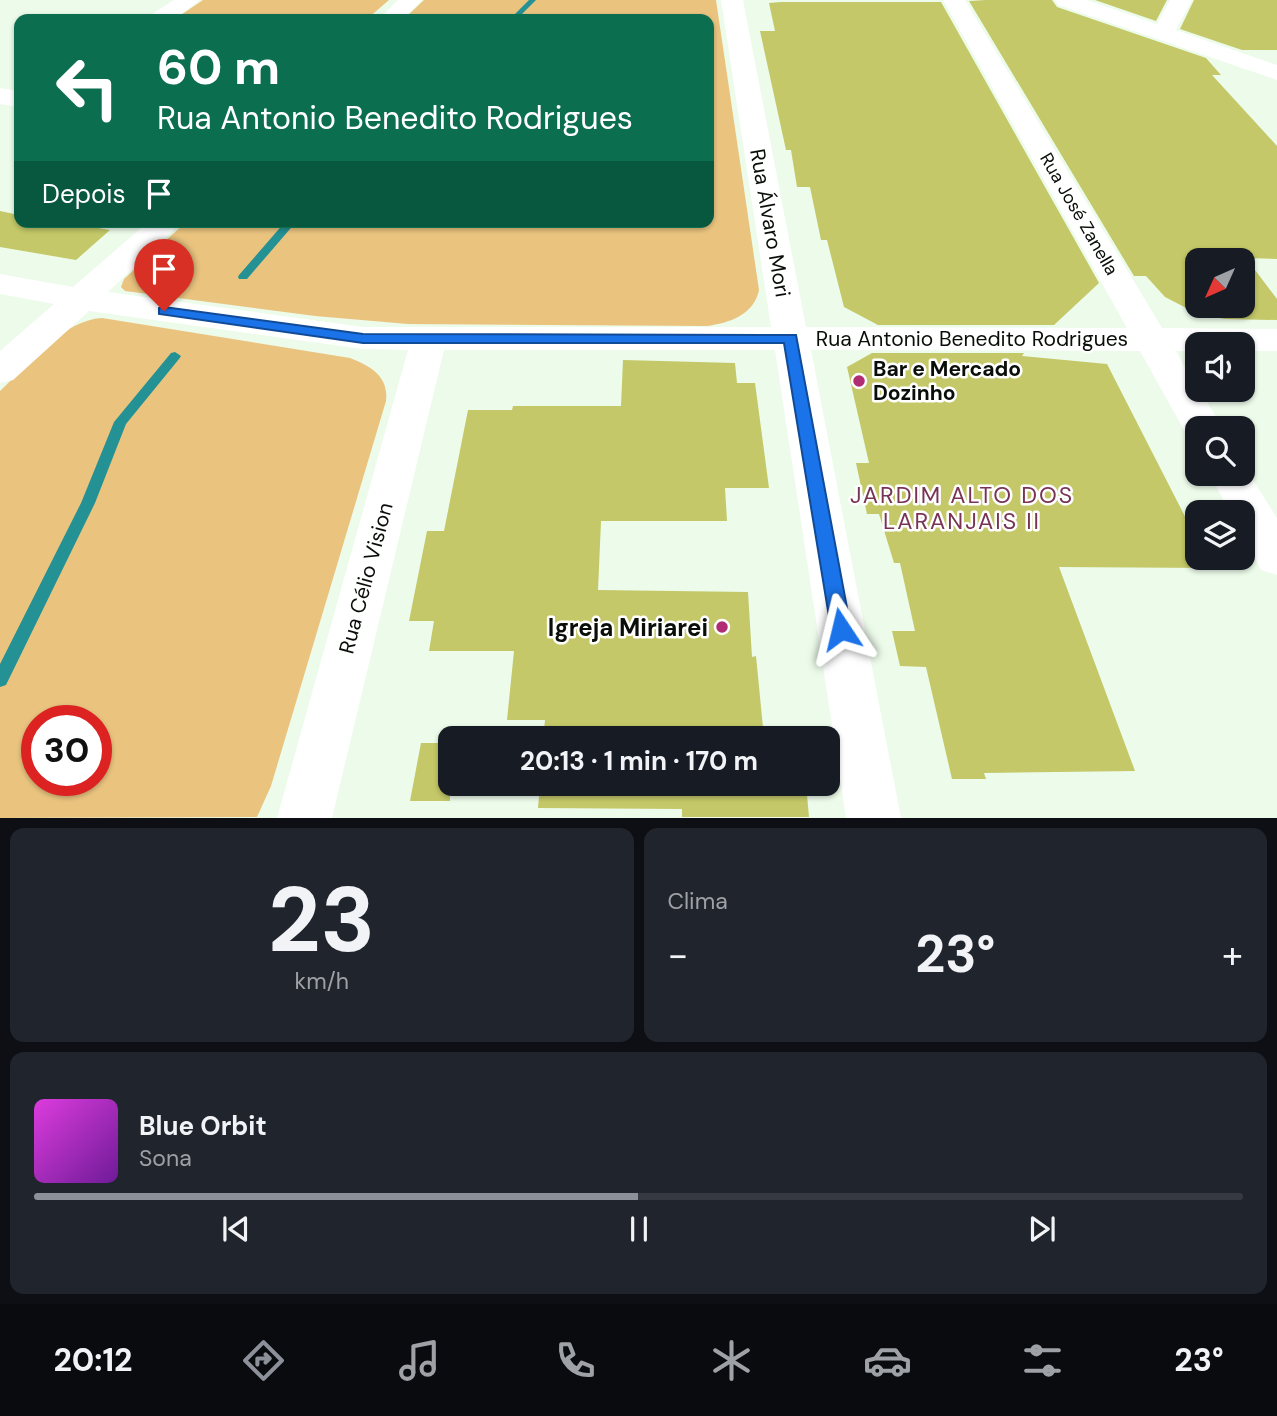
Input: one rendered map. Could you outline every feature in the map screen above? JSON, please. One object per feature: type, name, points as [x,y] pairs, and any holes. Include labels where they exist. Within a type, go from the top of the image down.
[{"type":"street","points":[[168,14],[189,0]]},
{"type":"street","points":[[396,14],[411,0]]},
{"type":"street","name":"Rua Álvaro Mori","points":[[732,0],[874,817]]},
{"type":"street","name":"Rua José Zanella","points":[[954,0],[1196,416]]},
{"type":"street","points":[[1066,0],[1232,58],[1273,84]]},
{"type":"street","points":[[1163,33],[1181,0]]},
{"type":"street","points":[[0,372],[160,228]]},
{"type":"street","name":"Rua Antonio Benedito Rodrigues","points":[[0,284],[81,299],[347,338],[1277,340]]},
{"type":"street","name":"Rua Célio Vision","points":[[303,814],[429,339]]},
{"type":"street","points":[[1237,486],[1277,557]]},
{"type":"shaded area","points":[[203,0],[389,0],[373,14],[182,14]]},
{"type":"shaded area","points":[[424,0],[716,0],[759,290],[752,306],[732,320],[707,326],[408,324],[315,316],[125,291],[121,287],[124,279],[179,228],[714,228],[714,14],[409,14]]},
{"type":"shaded area","points":[[102,318],[350,358],[371,369],[385,385],[386,401],[271,786],[257,817],[0,818],[0,391],[47,346],[74,327]]},
{"type":"building","points":[[1052,0],[1057,7],[1206,58],[1221,75],[1212,75],[1277,146],[1277,259],[1255,258],[1255,248],[1185,248],[1185,307],[1165,297],[1146,276],[1134,276],[969,1]]},
{"type":"building","points":[[1095,0],[1167,0],[1156,21]]},
{"type":"building","points":[[1194,0],[1277,0],[1277,50],[1242,50],[1180,29]]},
{"type":"building","points":[[941,2],[1099,283],[1054,325],[878,325],[844,307],[827,240],[821,240],[810,187],[797,187],[791,150],[786,150],[760,31],[775,31],[769,3]]},
{"type":"building","points":[[0,211],[14,214],[14,228],[110,230],[76,260],[0,247]]},
{"type":"building","points":[[1255,270],[1277,299],[1277,320],[1220,318],[1255,318]]},
{"type":"building","points":[[872,353],[1024,353],[1022,356],[1107,364],[1185,517],[1185,568],[1059,567],[1135,771],[984,773],[986,779],[952,779],[926,667],[900,666],[892,631],[915,631],[900,563],[894,563],[879,514],[867,514],[856,463],[869,463],[847,367]]},
{"type":"building","points":[[623,360],[735,363],[737,383],[755,383],[769,488],[725,488],[727,521],[601,521],[598,590],[748,592],[752,657],[756,656],[763,726],[544,726],[545,720],[507,720],[514,651],[429,651],[434,621],[409,621],[427,531],[444,531],[468,410],[512,410],[513,406],[621,406]]},
{"type":"building","points":[[421,743],[438,743],[438,796],[450,796],[450,801],[410,801]]},
{"type":"building","points":[[539,796],[807,796],[809,817],[682,817],[682,809],[538,808]]},
{"type":"waterway","points":[[518,14],[533,0]]},
{"type":"waterway","points":[[243,277],[286,228]]},
{"type":"waterway","points":[[0,680],[88,503],[120,422],[175,356]]},
{"type":"place","name":"Bar e Mercado Dozinho","points":[[859,381]]},
{"type":"place","name":"Igreja Miriarei","points":[[722,627]]},
{"type":"district","name":"JARDIM ALTO DOS LARANJAIS II","points":[[962,508]]},
{"type":"route","points":[[164,311],[347,338],[790,338],[841,629]]}]
